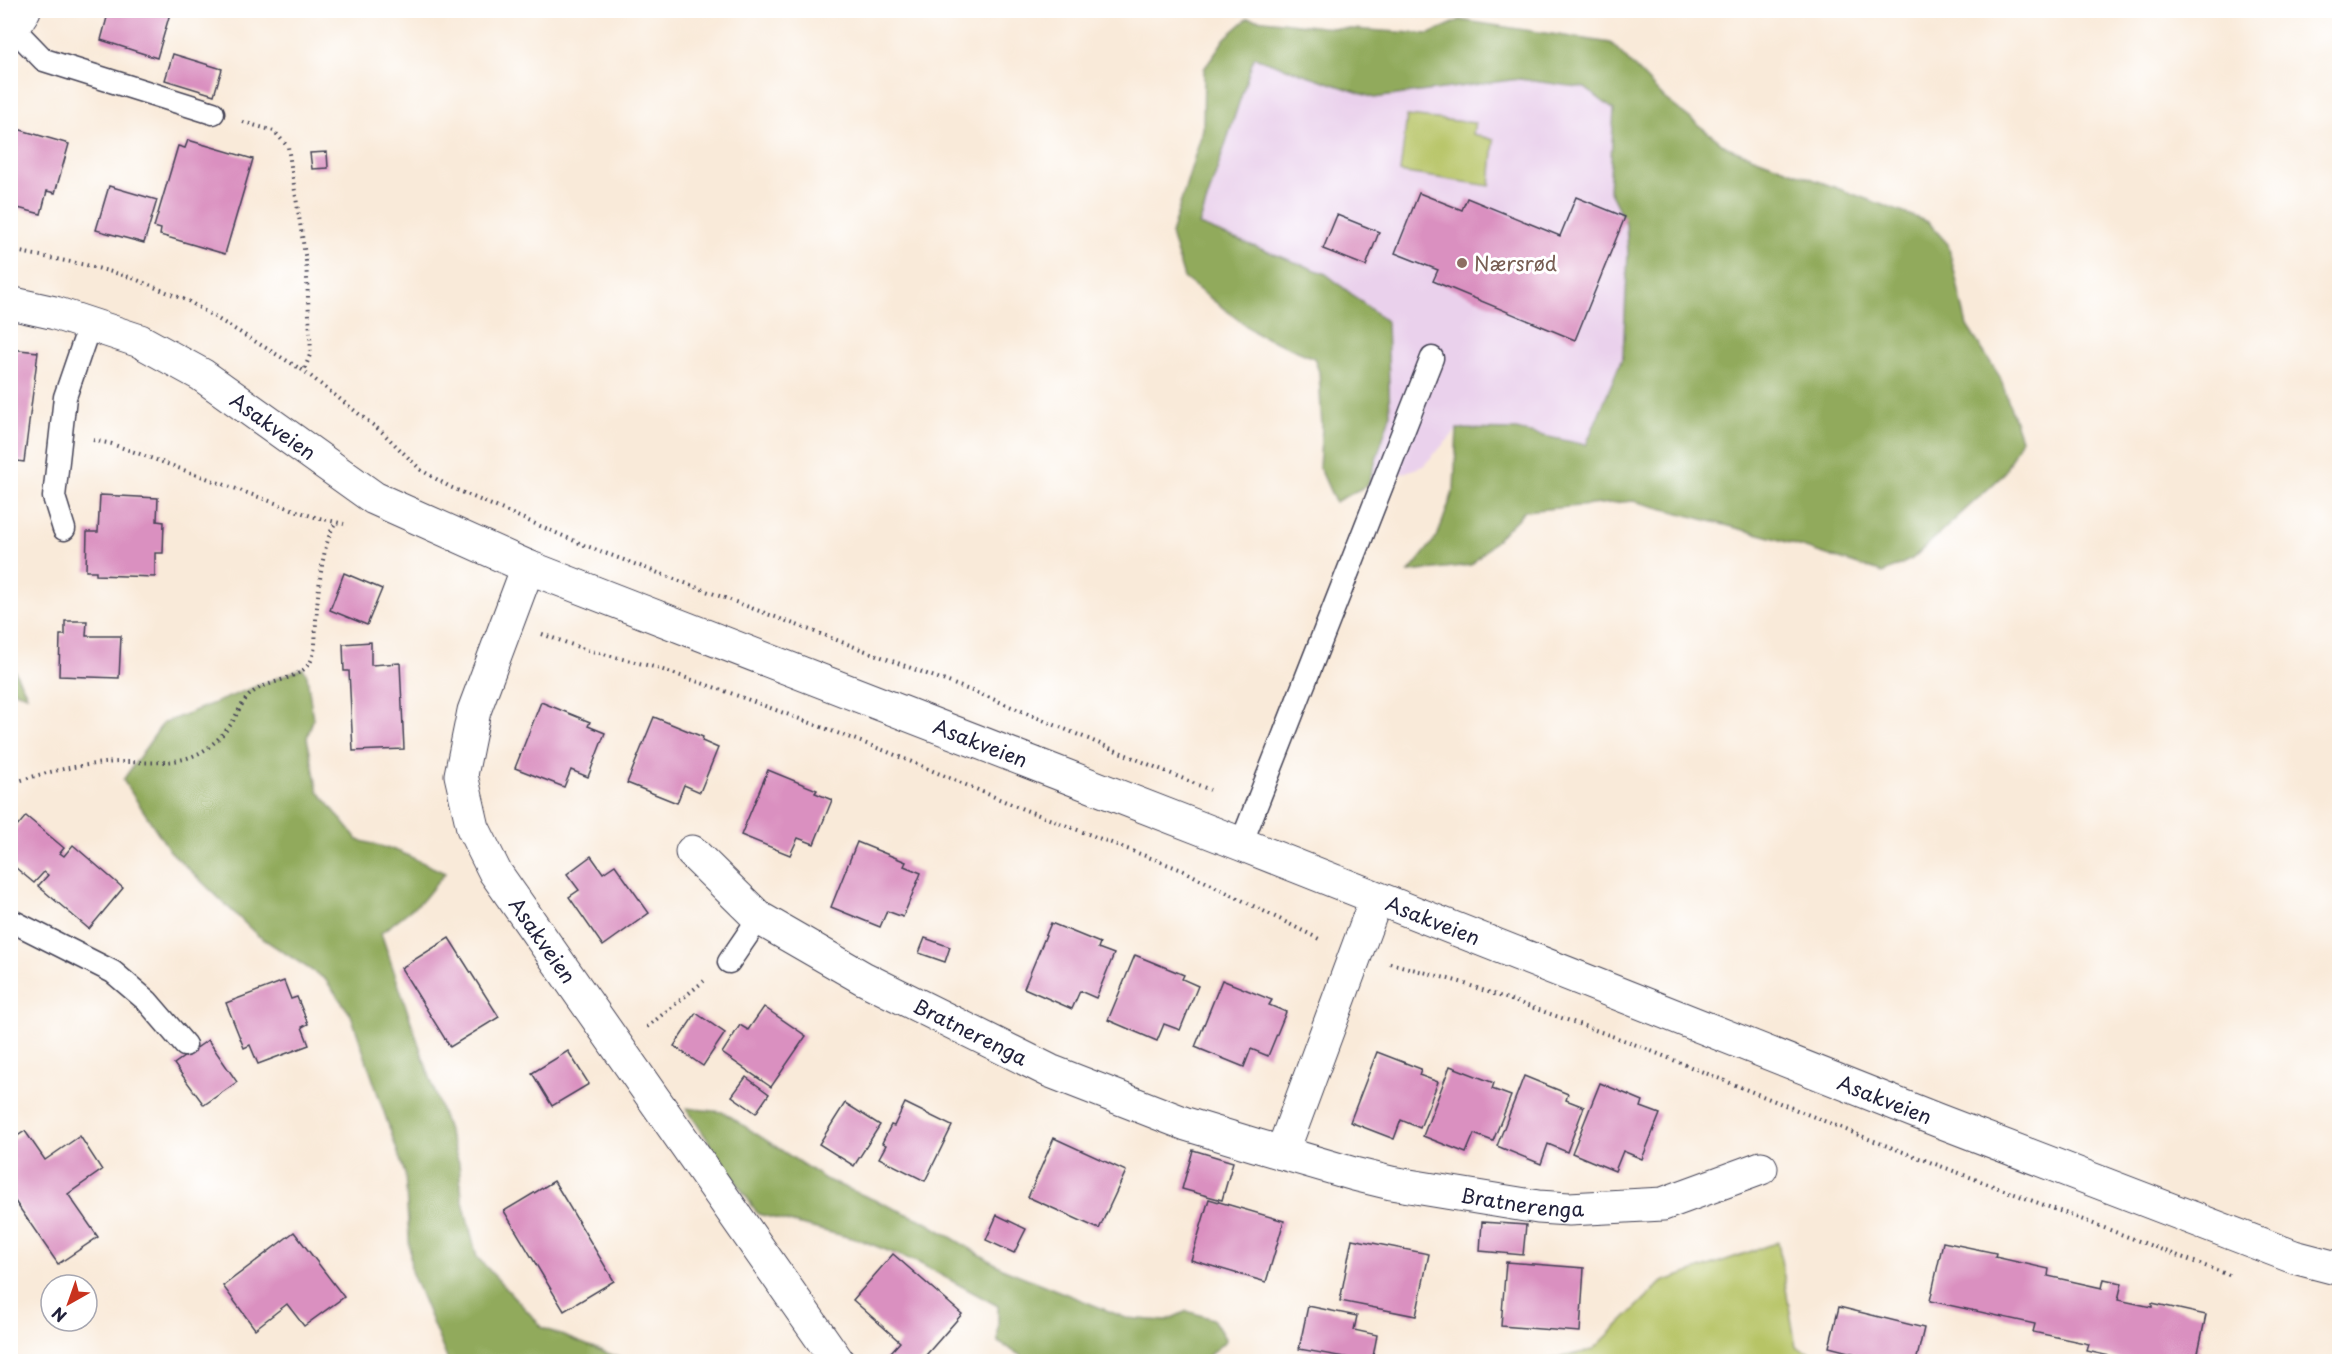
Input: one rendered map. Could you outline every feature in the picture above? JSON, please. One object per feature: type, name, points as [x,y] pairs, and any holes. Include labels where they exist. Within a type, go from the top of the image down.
[{"type":"main road","name":"Asakveien","points":[[10,303],[55,313],[140,340],[202,375],[374,498],[528,567],[1241,844],[2192,1219],[2294,1257],[2340,1269]]},
{"type":"main road","name":"Asakveien","points":[[528,567],[474,711],[461,775],[473,828],[495,872],[834,1360]]},
{"type":"main road","name":"Bratnerenga","points":[[692,852],[759,918],[863,978],[1025,1060],[1186,1124],[1282,1153],[1391,1183],[1538,1207],[1569,1209],[1663,1204],[1761,1168]]},
{"type":"main road","points":[[1282,1153],[1377,899]]},
{"type":"lane","points":[[16,23],[44,60],[213,113]]},
{"type":"lane","points":[[64,530],[54,497],[65,397],[90,324]]},
{"type":"lane","points":[[1241,844],[1432,358]]},
{"type":"lane","points":[[729,962],[759,918]]},
{"type":"lane","points":[[10,920],[113,972],[147,1000],[185,1045]]},
{"type":"path","points":[[213,113],[274,130],[288,147],[306,261],[311,352],[304,371]]},
{"type":"path","points":[[10,249],[130,277],[178,297],[304,371],[382,432],[421,470],[450,487],[584,545],[988,697],[1255,809]]},
{"type":"path","points":[[61,432],[112,444],[311,516],[345,525]]},
{"type":"path","points":[[10,784],[40,773],[105,762],[154,763],[183,760],[207,748],[231,724],[243,702],[253,691],[292,676],[309,665],[315,646],[318,600],[329,532],[336,522]]},
{"type":"path","points":[[532,630],[584,649],[654,667],[725,691],[888,752],[1023,809],[1182,870],[1323,941]]},
{"type":"path","points":[[619,1049],[729,962]]},
{"type":"path","points":[[1385,962],[1460,982],[1629,1042],[1861,1136],[2236,1277]]},
{"type":"shaded area","name":"Nærsrød","points":[[1254,56],[1374,98],[1519,79],[1585,88],[1614,110],[1609,190],[1626,224],[1628,252],[1623,356],[1586,445],[1516,430],[1458,429],[1423,466],[1368,485],[1390,416],[1199,225]]},
{"type":"green space","points":[[1248,18],[1322,27],[1429,34],[1460,20],[1611,43],[1664,98],[1727,147],[1928,222],[1948,244],[1967,326],[2000,377],[2021,439],[2003,475],[1912,559],[1883,573],[1774,538],[1634,501],[1525,511],[1471,565],[1409,572],[1437,537],[1454,489],[1457,429],[1516,430],[1586,445],[1623,356],[1628,252],[1626,224],[1609,190],[1614,110],[1585,88],[1519,79],[1374,98],[1254,57],[1199,225],[1326,274],[1387,322],[1390,416],[1368,485],[1335,502],[1319,466],[1322,428],[1319,372],[1314,358],[1257,334],[1184,278],[1171,234],[1203,129],[1204,69],[1225,38]]},
{"type":"green space","points":[[1407,116],[1475,123],[1473,134],[1494,140],[1490,186],[1400,172]]},
{"type":"green space","points":[[11,664],[27,695],[11,690]]},
{"type":"green space","points":[[303,668],[307,675],[313,719],[307,738],[318,791],[358,840],[398,851],[445,873],[423,900],[381,933],[459,1163],[462,1198],[477,1257],[543,1328],[628,1361],[448,1361],[411,1271],[405,1174],[351,1015],[325,979],[257,935],[170,851],[123,780],[163,723]]},
{"type":"green space","points":[[686,1108],[723,1112],[825,1179],[924,1221],[1004,1269],[1126,1318],[1165,1321],[1187,1311],[1213,1319],[1226,1340],[1203,1361],[1030,1361],[998,1342],[998,1306],[919,1263],[863,1241],[758,1214]]},
{"type":"green space","points":[[1778,1242],[1796,1347],[1829,1361],[1544,1361],[1593,1350],[1662,1282]]},
{"type":"building","points":[[109,10],[171,10],[157,58],[101,40]]},
{"type":"building","points":[[173,54],[222,69],[214,95],[165,80]]},
{"type":"building","points":[[14,128],[69,144],[55,193],[47,191],[41,214],[10,206],[10,136]]},
{"type":"building","points":[[188,140],[253,159],[225,254],[160,235],[161,229],[154,227],[178,146],[185,148]]},
{"type":"building","points":[[327,152],[328,168],[312,169],[310,153]]},
{"type":"building","points":[[109,186],[157,200],[144,243],[96,230]]},
{"type":"building","points":[[1419,193],[1462,210],[1467,198],[1560,236],[1576,197],[1625,217],[1575,340],[1433,281],[1438,270],[1395,253]]},
{"type":"building","points":[[1337,215],[1379,232],[1366,266],[1323,249]]},
{"type":"building","points":[[10,349],[38,352],[24,462],[10,460]]},
{"type":"building","points":[[100,495],[158,498],[157,521],[164,522],[163,553],[155,553],[155,577],[96,575],[96,571],[86,571],[87,532],[98,532]]},
{"type":"building","points":[[344,573],[382,589],[367,625],[330,610]]},
{"type":"building","points":[[65,621],[87,621],[86,636],[121,636],[119,678],[59,676],[60,635],[65,635]]},
{"type":"building","points":[[371,642],[371,665],[400,663],[404,749],[353,751],[349,671],[344,671],[343,644]]},
{"type":"building","points":[[541,702],[590,722],[588,726],[605,733],[588,777],[571,770],[564,787],[515,768]]},
{"type":"building","points":[[654,717],[703,737],[702,741],[718,748],[700,792],[684,785],[677,803],[627,783]]},
{"type":"building","points":[[768,770],[817,790],[815,793],[832,800],[814,844],[798,838],[790,855],[741,835]]},
{"type":"building","points":[[26,816],[64,848],[60,853],[64,856],[73,845],[123,888],[89,929],[38,886],[48,875],[44,872],[34,883],[10,863],[10,835]]},
{"type":"building","points":[[857,842],[906,862],[904,866],[921,873],[903,917],[887,911],[880,927],[831,907]]},
{"type":"building","points":[[591,856],[603,873],[615,865],[649,913],[603,946],[569,897],[579,890],[567,874]]},
{"type":"building","points":[[1051,923],[1100,943],[1098,948],[1114,954],[1096,998],[1080,991],[1072,1009],[1024,988]]},
{"type":"building","points":[[449,938],[499,1017],[450,1047],[401,968]]},
{"type":"building","points":[[925,938],[950,947],[945,962],[919,953]]},
{"type":"building","points":[[1135,955],[1184,975],[1182,979],[1198,986],[1180,1030],[1164,1024],[1157,1041],[1108,1020]]},
{"type":"building","points":[[1222,980],[1272,1000],[1269,1005],[1286,1012],[1268,1056],[1251,1049],[1244,1067],[1195,1047]]},
{"type":"building","points":[[284,981],[291,999],[297,997],[308,1024],[302,1027],[309,1045],[258,1064],[250,1045],[244,1048],[226,1003]]},
{"type":"building","points":[[764,1007],[806,1036],[771,1087],[722,1053],[740,1025],[748,1030]]},
{"type":"building","points":[[696,1013],[725,1033],[703,1066],[674,1046]]},
{"type":"building","points":[[208,1040],[237,1082],[204,1105],[174,1064]]},
{"type":"building","points":[[568,1051],[589,1084],[552,1106],[532,1073]]},
{"type":"building","points":[[1377,1052],[1421,1069],[1419,1075],[1438,1082],[1420,1128],[1401,1120],[1394,1139],[1350,1122]]},
{"type":"building","points":[[1450,1066],[1494,1083],[1492,1089],[1511,1096],[1493,1141],[1474,1134],[1466,1153],[1423,1136]]},
{"type":"building","points":[[1524,1076],[1568,1094],[1566,1100],[1584,1107],[1567,1152],[1548,1144],[1541,1164],[1497,1146]]},
{"type":"building","points":[[746,1077],[769,1094],[756,1113],[732,1096]]},
{"type":"building","points":[[1600,1083],[1643,1101],[1641,1107],[1660,1114],[1642,1159],[1623,1151],[1615,1171],[1572,1153]]},
{"type":"building","points":[[845,1103],[880,1125],[854,1166],[819,1144]]},
{"type":"building","points":[[905,1103],[952,1126],[925,1181],[879,1158],[886,1145],[882,1143],[891,1125],[894,1126]]},
{"type":"building","points":[[25,1131],[45,1160],[80,1136],[102,1170],[68,1194],[98,1237],[58,1264],[10,1194],[10,1141]]},
{"type":"building","points":[[1054,1138],[1126,1171],[1099,1229],[1028,1197]]},
{"type":"building","points":[[1193,1150],[1233,1162],[1222,1200],[1182,1189]]},
{"type":"building","points":[[554,1181],[614,1281],[564,1311],[504,1211]]},
{"type":"building","points":[[1209,1199],[1284,1221],[1266,1282],[1191,1260]]},
{"type":"building","points":[[997,1215],[1026,1229],[1014,1253],[986,1240]]},
{"type":"building","points":[[1482,1222],[1526,1225],[1523,1255],[1480,1251]]},
{"type":"building","points":[[294,1232],[344,1297],[304,1326],[287,1304],[255,1329],[223,1286]]},
{"type":"building","points":[[1352,1239],[1429,1254],[1416,1316],[1340,1301]]},
{"type":"building","points":[[1943,1242],[1996,1253],[1995,1257],[2049,1269],[2048,1276],[2102,1288],[2104,1279],[2122,1283],[2118,1300],[2152,1307],[2152,1303],[2206,1315],[2196,1362],[2136,1362],[2087,1351],[2089,1344],[2033,1332],[2035,1324],[1930,1301]]},
{"type":"building","points":[[893,1254],[962,1314],[920,1362],[882,1362],[900,1342],[853,1300]]},
{"type":"building","points":[[1506,1262],[1584,1268],[1580,1332],[1501,1326]]},
{"type":"building","points":[[1308,1306],[1357,1316],[1354,1330],[1377,1335],[1372,1362],[1299,1349]]},
{"type":"building","points":[[1839,1307],[1924,1328],[1916,1362],[1887,1362],[1829,1347]]},
{"type":"place","name":"Nærsrød","points":[[1462,263]]}]
